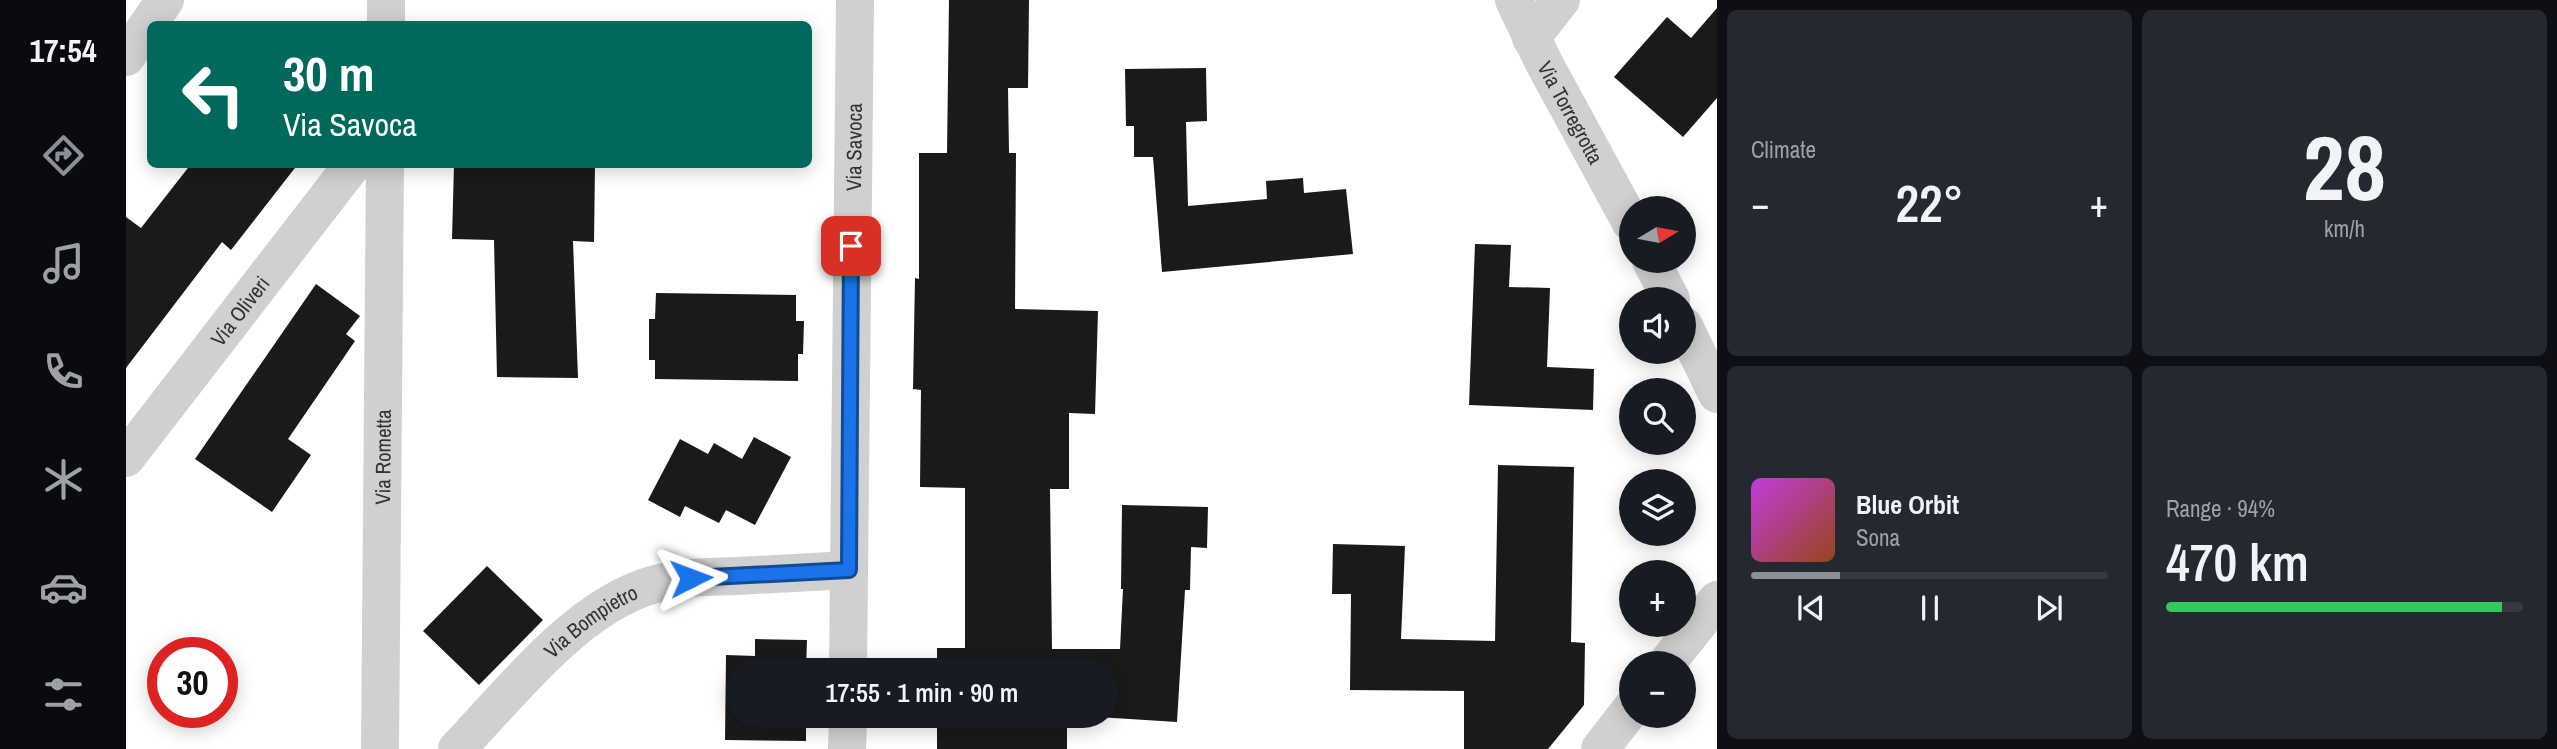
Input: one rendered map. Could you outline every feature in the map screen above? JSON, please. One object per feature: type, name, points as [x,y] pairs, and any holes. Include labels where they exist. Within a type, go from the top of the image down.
[{"type":"street","points":[[151,21],[165,0]]},
{"type":"street","points":[[386,0],[386,21]]},
{"type":"street","name":"Via Savoca","points":[[848,658],[855,0]]},
{"type":"street","name":"Via Torregrotta","points":[[1514,0],[1531,38],[1619,201]]},
{"type":"street","points":[[1531,38],[1561,0]]},
{"type":"street","points":[[126,57],[147,26]]},
{"type":"street","name":"Via Oliveri","points":[[126,458],[350,168]]},
{"type":"street","name":"Via Rometta","points":[[380,749],[385,168]]},
{"type":"street","points":[[1696,351],[1717,394]]},
{"type":"street","name":"Via Bompietro","points":[[457,749],[566,636],[598,612],[633,592],[651,585],[691,578],[849,570]]},
{"type":"street","points":[[1677,651],[1717,600]]},
{"type":"street","points":[[1600,749],[1619,724]]},
{"type":"street","points":[[847,749],[848,728]]},
{"type":"building","points":[[949,0],[1029,0],[1028,88],[1008,88],[1009,153],[1016,153],[1015,309],[1098,311],[1095,414],[1069,413],[1069,489],[1050,489],[1052,649],[1120,649],[1123,589],[1122,505],[1208,507],[1207,548],[1191,547],[1190,590],[1185,590],[1177,722],[1118,718],[1118,658],[937,658],[937,648],[965,648],[965,488],[920,487],[921,390],[913,389],[915,278],[919,279],[919,153],[947,153]]},
{"type":"building","points":[[1717,8],[1717,98],[1683,137],[1614,77],[1667,17],[1691,38]]},
{"type":"building","points":[[1206,68],[1207,121],[1186,122],[1188,206],[1267,199],[1266,181],[1303,178],[1304,193],[1346,189],[1353,254],[1162,272],[1153,157],[1134,157],[1134,126],[1126,126],[1125,69]]},
{"type":"building","points":[[188,168],[295,168],[231,250],[222,242],[126,368],[126,217],[141,228]]},
{"type":"building","points":[[454,168],[595,168],[594,242],[573,241],[578,378],[497,377],[494,240],[452,239]]},
{"type":"building","points":[[1475,244],[1511,245],[1509,287],[1550,288],[1547,367],[1594,369],[1593,410],[1469,405]]},
{"type":"building","points":[[316,284],[360,316],[346,334],[355,341],[288,439],[311,455],[272,512],[195,459]]},
{"type":"building","points":[[656,293],[796,295],[796,321],[804,321],[803,354],[798,354],[798,381],[655,379],[655,360],[649,360],[649,319],[655,319]]},
{"type":"building","points":[[754,437],[791,457],[755,525],[726,510],[719,523],[685,506],[680,517],[648,500],[680,439],[708,454],[714,443],[742,459]]},
{"type":"building","points":[[1498,465],[1574,467],[1571,642],[1585,643],[1584,705],[1548,749],[1464,749],[1464,691],[1350,690],[1351,594],[1332,594],[1333,544],[1405,546],[1401,639],[1495,641]]},
{"type":"building","points":[[487,566],[543,620],[479,685],[423,631]]},
{"type":"building","points":[[755,639],[807,640],[806,658],[726,658],[726,728],[806,728],[806,741],[725,740],[726,655],[755,656]]},
{"type":"building","points":[[937,728],[1067,728],[1067,749],[937,749]]},
{"type":"route","points":[[691,578],[849,570],[851,246]]}]
